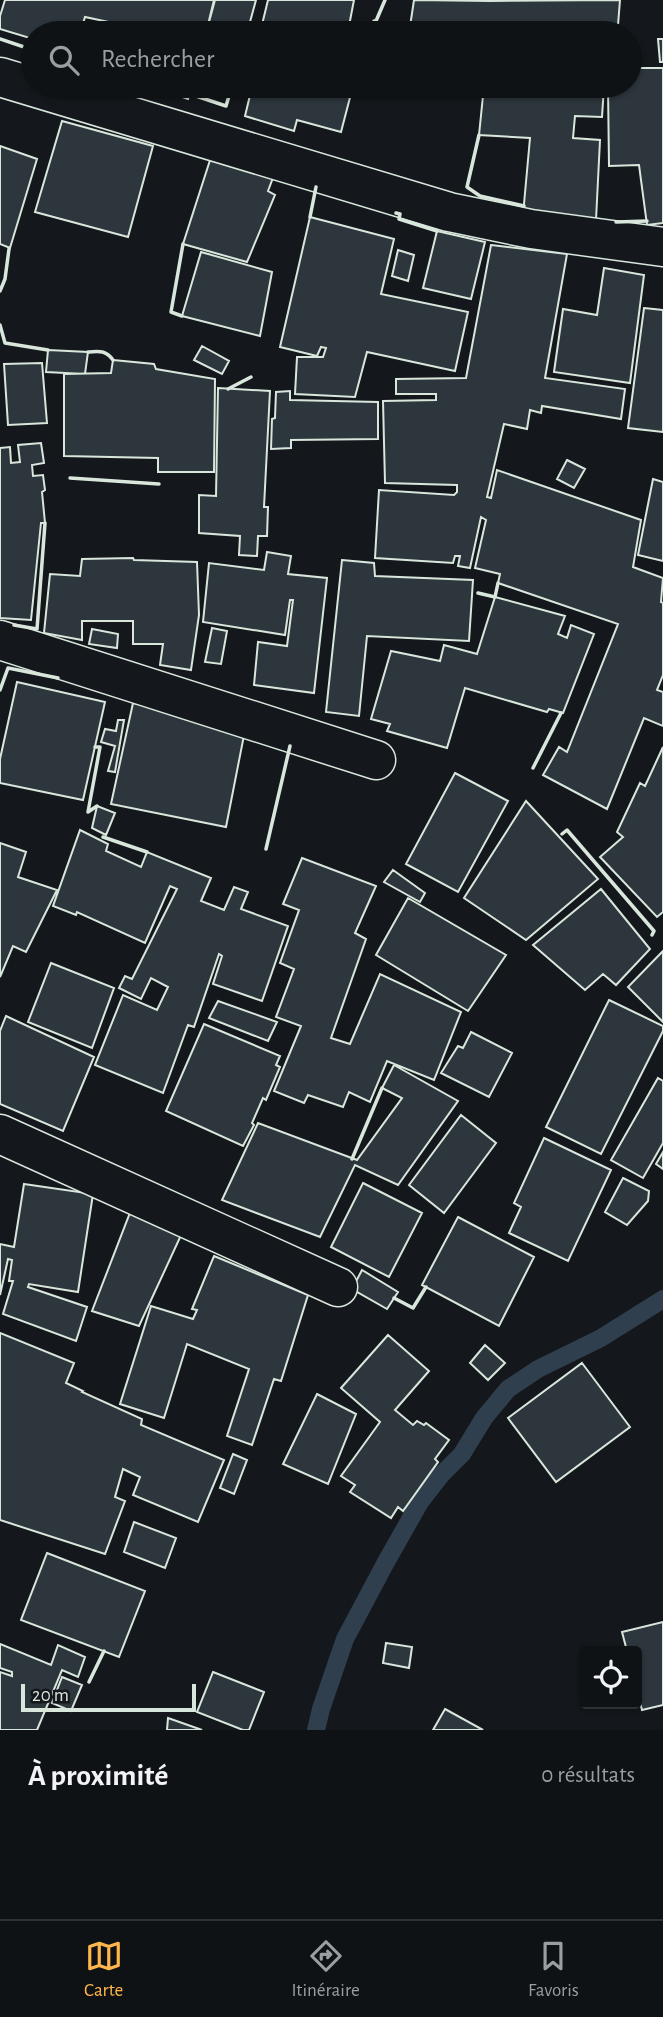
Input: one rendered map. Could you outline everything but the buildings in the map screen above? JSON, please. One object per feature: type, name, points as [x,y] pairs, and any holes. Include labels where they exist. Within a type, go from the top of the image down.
[{"type":"street","points":[[0,77],[21,83]]},
{"type":"street","points":[[70,98],[449,212],[531,229],[663,247]]},
{"type":"street","points":[[0,640],[376,760]]},
{"type":"street","points":[[0,1134],[338,1287]]},
{"type":"waterway","points":[[316,1730],[345,1639],[386,1562],[420,1502],[462,1454],[484,1418],[508,1389],[538,1369],[601,1338],[663,1299]]},
{"type":"wall","points":[[374,21],[385,0]]},
{"type":"wall","points":[[0,39],[21,46]]},
{"type":"wall","points":[[202,98],[226,106],[228,98]]},
{"type":"wall","points":[[479,135],[467,187],[480,196],[524,206]]},
{"type":"wall","points":[[310,217],[316,187]]},
{"type":"wall","points":[[396,213],[400,214],[399,219],[437,231]]},
{"type":"wall","points":[[616,222],[647,221]]},
{"type":"wall","points":[[182,316],[171,312],[183,244]]},
{"type":"wall","points":[[0,291],[5,279],[9,249]]},
{"type":"wall","points":[[0,325],[5,343],[48,350]]},
{"type":"wall","points":[[88,352],[102,352],[113,360]]},
{"type":"wall","points":[[228,389],[251,377]]},
{"type":"wall","points":[[70,478],[159,484]]},
{"type":"wall","points":[[14,625],[37,629],[45,523]]},
{"type":"wall","points":[[478,593],[495,597],[498,583]]},
{"type":"wall","points":[[0,690],[8,668],[58,678]]},
{"type":"wall","points":[[533,768],[561,713]]},
{"type":"wall","points":[[266,849],[290,746]]},
{"type":"wall","points":[[95,747],[100,747],[88,812],[97,806]]},
{"type":"wall","points":[[562,834],[567,830],[654,931],[652,935]]},
{"type":"wall","points":[[103,837],[147,852]]},
{"type":"wall","points":[[352,1159],[382,1088]]},
{"type":"wall","points":[[394,1298],[413,1308],[426,1287]]},
{"type":"wall","points":[[89,1682],[104,1651]]}]
